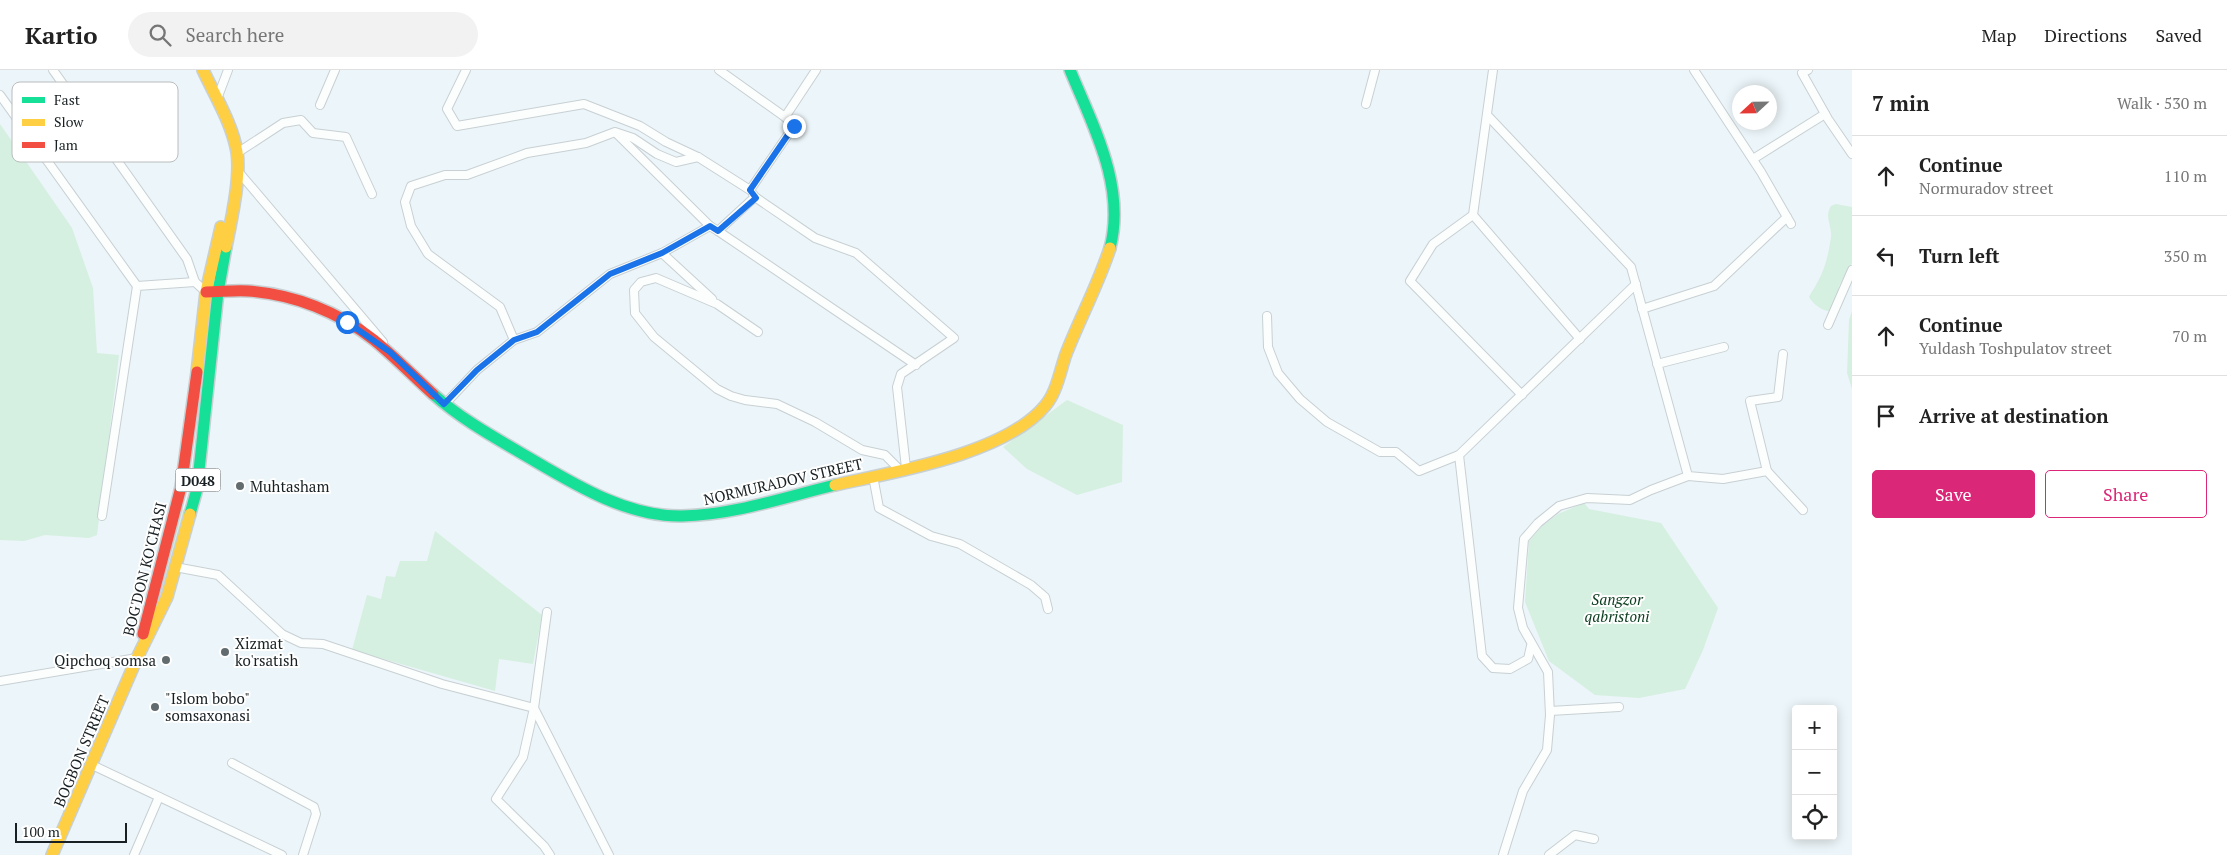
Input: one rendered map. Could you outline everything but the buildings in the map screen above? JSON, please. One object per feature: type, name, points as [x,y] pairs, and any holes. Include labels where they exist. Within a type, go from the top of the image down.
[{"type":"main road","name":"D048","points":[[203,70],[232,132],[237,153],[234,196],[222,223],[212,292]]},
{"type":"main road","name":"NORMURADOV STREET","points":[[212,292],[249,291],[300,301],[356,327],[398,359],[456,415],[580,486],[615,502],[671,516],[706,515],[903,469],[966,452],[1003,436],[1036,416],[1044,408],[1057,388],[1062,366],[1103,266],[1115,221],[1115,198],[1110,174],[1070,70]]},
{"type":"main road","name":"BOG'DON KO'CHASI","points":[[137,658],[181,487],[212,292]]},
{"type":"main road","name":"BOG'DON KO'CHASI","points":[[137,658],[166,597],[197,489],[212,292]]},
{"type":"main road","points":[[181,487],[188,495],[197,489]]},
{"type":"main road","name":"BOGBON STREET","points":[[52,855],[137,658]]},
{"type":"street","points":[[53,70],[62,82]]},
{"type":"street","points":[[217,99],[228,70]]},
{"type":"street","points":[[320,104],[335,70]]},
{"type":"street","points":[[466,70],[447,109],[457,126],[584,104],[640,126],[666,142],[698,157],[750,190],[756,198],[815,238],[856,253],[954,338],[901,374],[897,386],[903,469]]},
{"type":"street","points":[[719,70],[785,117],[794,126],[750,190]]},
{"type":"street","points":[[785,117],[816,70]]},
{"type":"street","points":[[1366,104],[1375,70]]},
{"type":"street","points":[[1493,70],[1473,215],[1433,244],[1410,281],[1522,395]]},
{"type":"street","points":[[1642,309],[1714,286],[1789,220],[1753,159],[1694,70]]},
{"type":"street","points":[[1808,70],[1802,73],[1825,114],[1852,154]]},
{"type":"street","points":[[0,95],[12,112]]},
{"type":"street","points":[[1753,159],[1825,114]]},
{"type":"street","points":[[1488,116],[1632,267],[1688,476]]},
{"type":"street","points":[[237,153],[283,123],[301,120],[313,133],[346,137],[372,194]]},
{"type":"street","points":[[514,340],[500,307],[428,254],[411,226],[405,202],[411,186],[445,175],[467,175],[527,153],[586,143],[615,132],[633,138],[657,154],[676,162],[698,157]]},
{"type":"street","points":[[615,132],[710,226],[916,365]]},
{"type":"street","points":[[48,162],[137,286],[102,516]]},
{"type":"street","points":[[118,162],[187,259],[195,282]]},
{"type":"street","points":[[237,170],[398,359]]},
{"type":"street","points":[[718,231],[756,198]]},
{"type":"street","points":[[1473,215],[1580,339]]},
{"type":"street","points":[[444,404],[477,370],[514,340],[537,332],[610,274],[662,253],[710,226]]},
{"type":"street","points":[[662,253],[717,304],[758,332]]},
{"type":"street","points":[[1828,325],[1852,270]]},
{"type":"street","points":[[717,304],[656,278],[641,282],[634,290],[635,313],[654,337],[717,389],[745,400],[777,404],[815,422],[862,450],[886,455],[903,469]]},
{"type":"street","points":[[137,286],[195,282],[212,292]]},
{"type":"street","points":[[1267,316],[1268,347],[1278,373],[1300,399],[1327,422],[1380,452],[1396,452],[1419,471],[1459,455],[1636,284]]},
{"type":"street","points":[[1657,364],[1724,348]]},
{"type":"street","points":[[1783,354],[1778,397],[1750,401],[1767,471],[1803,510]]},
{"type":"street","points":[[1459,455],[1482,656],[1493,668],[1510,669],[1528,659],[1531,646]]},
{"type":"street","points":[[1503,855],[1523,791],[1548,750],[1550,710],[1548,672],[1522,628],[1518,608],[1524,539],[1538,523],[1559,506],[1587,498],[1630,500],[1650,490],[1688,476],[1723,479],[1767,471]]},
{"type":"street","points":[[873,476],[879,508],[931,536],[960,544],[1031,586],[1045,596],[1048,609]]},
{"type":"street","points":[[175,567],[218,575],[282,634],[301,643],[323,644],[442,684],[534,708],[609,855]]},
{"type":"street","points":[[547,612],[534,708],[523,757],[496,799],[544,846],[550,855]]},
{"type":"street","points":[[0,681],[137,658]]},
{"type":"street","points":[[1550,710],[1619,707]]},
{"type":"street","points":[[232,763],[314,807],[316,814],[303,855]]},
{"type":"street","points":[[92,765],[282,855]]},
{"type":"street","points":[[134,855],[159,797]]},
{"type":"street","points":[[1549,855],[1575,836],[1594,839]]},
{"type":"green space","points":[[0,124],[12,141],[12,162],[26,162],[72,228],[93,288],[97,353],[119,355],[97,535],[89,538],[45,535],[24,541],[0,540]]},
{"type":"green space","points":[[1836,204],[1852,207],[1852,263],[1839,286],[1834,311],[1827,311],[1820,308],[1809,297],[1820,278],[1826,261],[1831,237],[1828,214],[1831,206]]},
{"type":"green space","points":[[1852,311],[1852,389],[1847,373],[1849,320]]},
{"type":"green space","points":[[1067,400],[1123,425],[1122,482],[1077,495],[1027,469],[1003,447]]},
{"type":"green space","name":"Sangzor qabristoni","points":[[1584,503],[1589,509],[1661,523],[1718,608],[1703,650],[1685,689],[1639,698],[1595,695],[1549,661],[1525,602],[1529,541],[1542,526],[1558,514]]},
{"type":"green space","points":[[184,509],[185,512],[163,591],[161,592],[159,590],[181,510]]},
{"type":"green space","points":[[435,531],[542,615],[533,664],[499,659],[495,691],[352,650],[367,595],[381,599],[386,576],[395,577],[400,561],[427,561]]},
{"type":"traffic: fast","points":[[1070,70],[1097,135],[1110,179],[1114,202],[1114,225],[1110,248]]},
{"type":"traffic: fast","points":[[190,514],[197,489],[218,292],[226,247]]},
{"type":"traffic: fast","points":[[433,394],[476,426],[558,475],[618,504],[639,511],[660,515],[701,515],[759,505],[835,485]]},
{"type":"traffic: slow","points":[[203,70],[227,120],[237,152],[237,187],[226,247]]},
{"type":"traffic: slow","points":[[197,372],[206,292],[221,227]]},
{"type":"traffic: slow","points":[[835,485],[947,459],[1004,437],[1027,423],[1045,406],[1052,394],[1066,354],[1110,248]]},
{"type":"traffic: slow","points":[[52,855],[137,658],[167,597],[190,514]]},
{"type":"traffic: jam","points":[[206,292],[243,291],[265,293],[298,300],[331,313],[374,340],[433,394]]},
{"type":"traffic: jam","points":[[143,634],[181,487],[197,372]]},
{"type":"place","name":"Muhtasham","points":[[240,486]]},
{"type":"place","name":"Xizmat ko'rsatish","points":[[225,652]]},
{"type":"place","name":"Qipchoq somsa","points":[[166,660]]},
{"type":"place","name":"\"Islom bobo\" somsaxonasi","points":[[155,707]]},
{"type":"route","points":[[347,322],[374,338],[444,404],[477,370],[514,340],[537,332],[610,274],[662,253],[710,226],[718,231],[756,198],[750,190],[794,126]]}]
